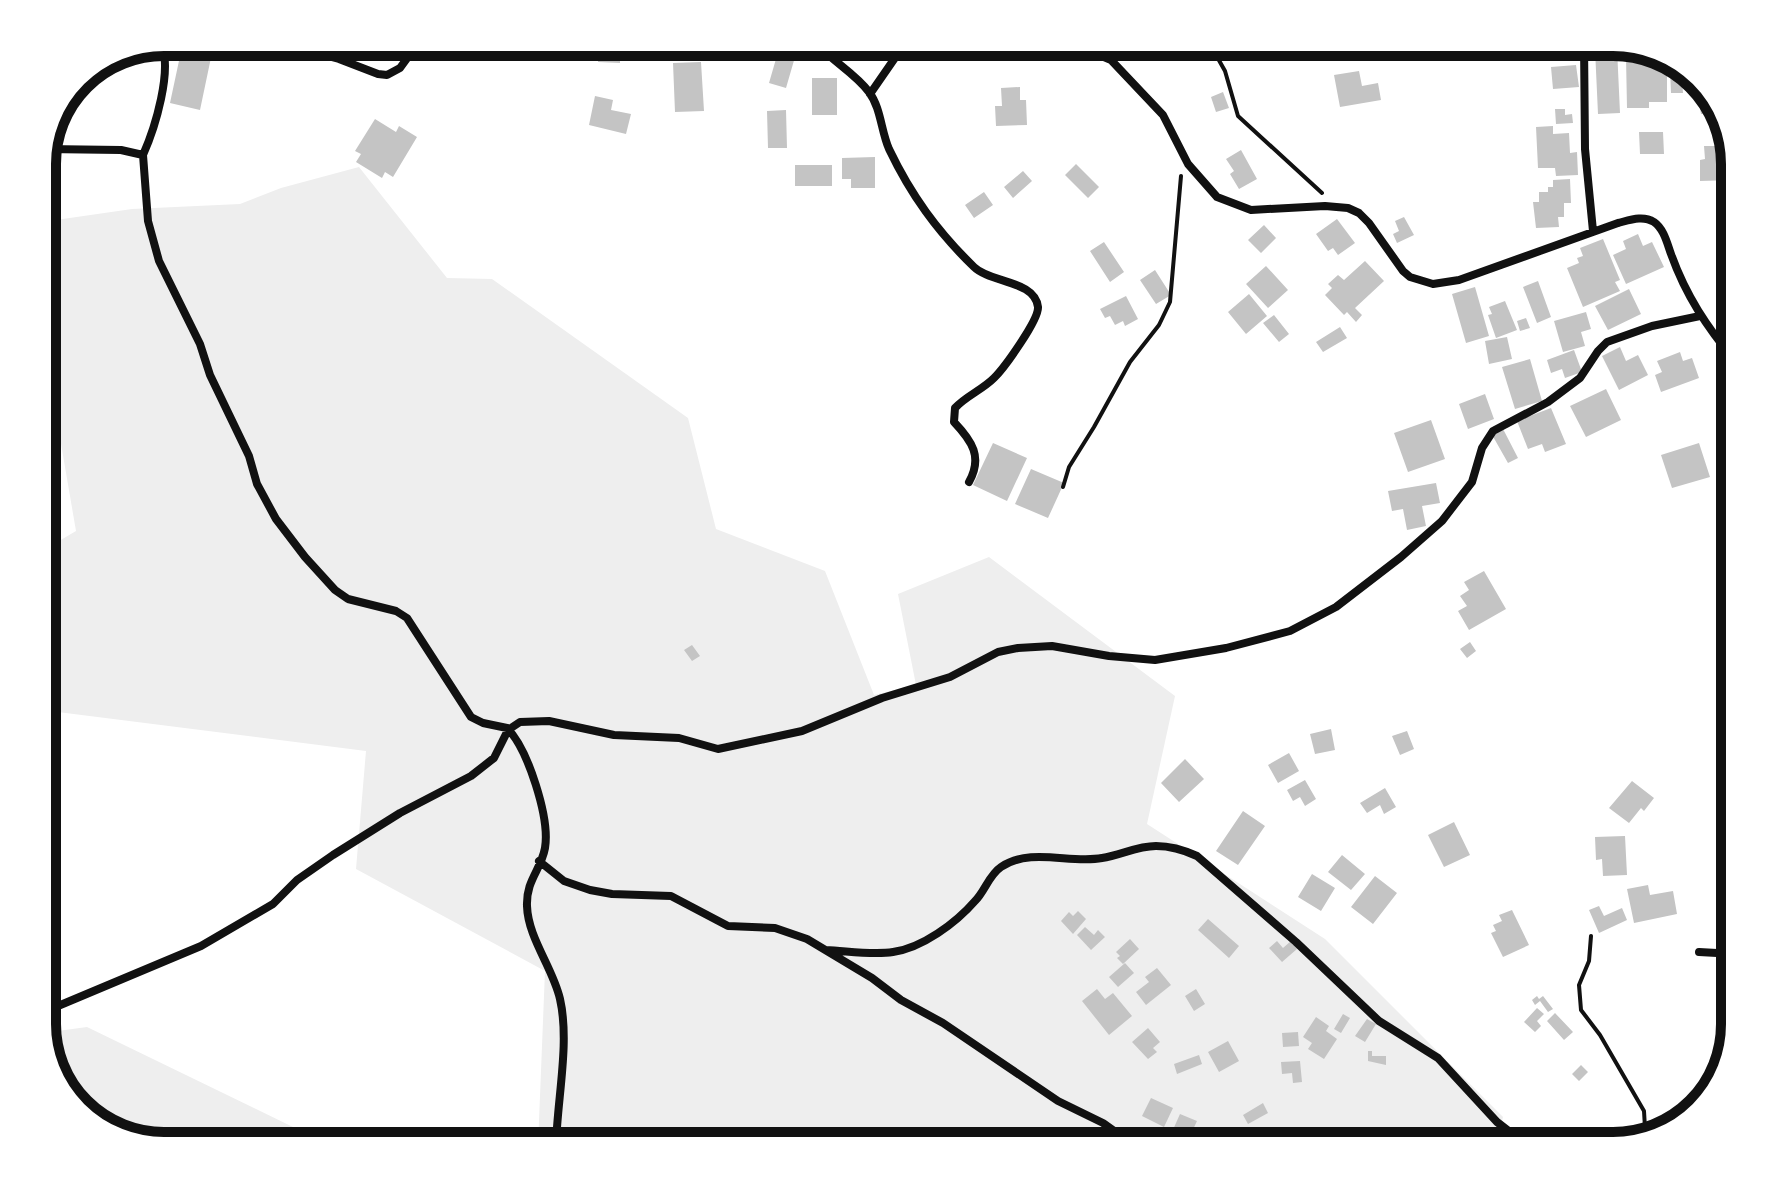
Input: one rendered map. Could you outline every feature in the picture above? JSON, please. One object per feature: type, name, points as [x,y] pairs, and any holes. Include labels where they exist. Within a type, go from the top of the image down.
[{"type":"street","points":[[164,56],[166,66],[155,119],[143,155],[148,221],[159,261],[200,344],[210,375],[249,456],[257,484],[276,519],[335,590],[348,599],[396,611],[407,618],[471,717],[483,723],[503,726],[522,749],[546,830],[544,854],[531,879],[527,908],[560,997],[563,1016],[557,1132]]},
{"type":"street","points":[[328,56],[387,75],[400,68],[409,56]]},
{"type":"street","points":[[832,56],[870,94],[888,147],[914,197],[975,268],[992,279],[1027,291],[1038,306],[1020,343],[993,379],[955,408],[954,422],[971,440],[976,466],[969,482]]},
{"type":"street","points":[[870,94],[896,56]]},
{"type":"street","points":[[1102,56],[1111,60],[1163,115],[1188,164],[1217,197],[1231,205],[1251,210],[1338,207],[1359,213],[1410,277],[1433,284],[1459,280],[1593,231],[1642,218],[1658,225],[1700,316],[1721,343]]},
{"type":"street","points":[[1584,56],[1585,149],[1593,231]]},
{"type":"street","points":[[57,149],[121,150],[143,155]]},
{"type":"street","points":[[56,1006],[201,946],[273,904],[297,880],[333,855],[400,813],[471,776],[494,758],[508,730],[520,722],[549,721],[614,735],[679,738],[718,749],[802,731],[882,698],[950,677],[998,652],[1052,646],[1155,660],[1226,648],[1290,631],[1336,607],[1442,521],[1472,482],[1482,448],[1490,434],[1504,423],[1548,402],[1580,378],[1607,342],[1652,326],[1700,316]]},
{"type":"street","points":[[826,950],[894,952],[915,946],[955,920],[976,901],[995,872],[1015,860],[1102,858],[1139,847],[1159,846],[1185,851],[1197,856],[1263,913],[1379,1021],[1438,1058],[1511,1132]]},
{"type":"street","points":[[539,861],[564,881],[590,890],[671,896],[728,926],[784,930],[826,950],[872,978],[1058,1101],[1116,1132]]},
{"type":"street","points":[[1699,952],[1721,953]]},
{"type":"path","points":[[1217,56],[1225,71],[1238,116],[1338,207]]},
{"type":"path","points":[[1063,487],[1069,467],[1130,362],[1159,325],[1170,302],[1183,154]]},
{"type":"path","points":[[1591,936],[1589,961],[1579,985],[1581,1010],[1600,1035],[1644,1111],[1645,1127]]},
{"type":"path","points":[[1651,1125],[1674,1113]]},
{"type":"shaded area","points":[[359,167],[447,278],[492,279],[688,418],[716,529],[825,571],[874,695],[916,685],[898,594],[989,557],[1175,696],[1147,824],[1325,939],[1503,1117],[1499,1132],[539,1132],[545,971],[356,869],[366,751],[56,712],[56,543],[76,531],[56,415],[56,220],[132,209],[240,204],[281,188]]},
{"type":"shaded area","points":[[87,1027],[303,1132],[164,1132],[122,1124],[104,1114],[78,1090],[62,1059],[56,1031]]},
{"type":"building","points":[[180,56],[211,56],[200,110],[170,103]]},
{"type":"building","points":[[598,56],[620,56],[620,63],[598,62]]},
{"type":"building","points":[[777,56],[795,57],[786,88],[769,83]]},
{"type":"building","points":[[1595,56],[1617,56],[1620,113],[1598,114]]},
{"type":"building","points":[[1626,57],[1667,70],[1667,102],[1649,102],[1649,108],[1627,108]]},
{"type":"building","points":[[701,62],[704,111],[675,112],[673,63]]},
{"type":"building","points":[[1576,65],[1579,87],[1553,89],[1551,67]]},
{"type":"building","points":[[1359,71],[1362,86],[1378,83],[1381,100],[1340,107],[1334,75]]},
{"type":"building","points":[[1670,72],[1682,81],[1683,93],[1671,93]]},
{"type":"building","points":[[812,78],[837,78],[837,115],[812,115]]},
{"type":"building","points":[[1020,87],[1020,100],[1026,100],[1027,125],[996,126],[995,106],[1002,106],[1001,88]]},
{"type":"building","points":[[1223,92],[1229,108],[1216,112],[1211,97]]},
{"type":"building","points":[[595,96],[613,100],[611,110],[631,114],[626,134],[589,125]]},
{"type":"building","points":[[1701,102],[1708,113],[1701,114]]},
{"type":"building","points":[[1555,109],[1565,109],[1565,115],[1572,114],[1573,123],[1556,124]]},
{"type":"building","points":[[786,110],[787,148],[768,148],[767,111]]},
{"type":"building","points":[[375,119],[396,132],[399,126],[417,137],[393,177],[385,172],[382,178],[356,162],[361,154],[355,151]]},
{"type":"building","points":[[1553,126],[1553,134],[1569,133],[1570,153],[1577,152],[1578,175],[1556,176],[1555,168],[1538,168],[1536,127]]},
{"type":"building","points":[[1639,132],[1663,132],[1664,154],[1640,154]]},
{"type":"building","points":[[1717,139],[1719,143],[1721,180],[1700,181],[1700,160],[1705,159],[1704,146],[1718,146]]},
{"type":"building","points":[[1241,150],[1257,179],[1239,189],[1230,174],[1234,171],[1226,159]]},
{"type":"building","points":[[875,157],[875,188],[851,188],[851,179],[842,179],[842,158]]},
{"type":"building","points":[[1076,164],[1099,187],[1088,198],[1065,175]]},
{"type":"building","points":[[795,165],[832,165],[832,186],[795,186]]},
{"type":"building","points":[[1023,171],[1032,181],[1013,198],[1004,187]]},
{"type":"building","points":[[1570,179],[1571,203],[1564,203],[1564,217],[1558,217],[1559,227],[1536,228],[1533,202],[1539,202],[1539,192],[1548,192],[1548,187],[1553,187],[1553,180]]},
{"type":"building","points":[[984,192],[993,205],[974,218],[965,205]]},
{"type":"building","points":[[1404,217],[1414,235],[1397,243],[1393,234],[1399,231],[1395,221]]},
{"type":"building","points":[[1337,219],[1355,243],[1338,255],[1333,248],[1328,251],[1316,234]]},
{"type":"building","points":[[1264,225],[1276,238],[1261,253],[1248,240]]},
{"type":"building","points":[[1638,234],[1643,246],[1652,242],[1664,267],[1626,284],[1613,255],[1626,249],[1623,241]]},
{"type":"building","points":[[1603,239],[1620,280],[1615,282],[1620,291],[1583,307],[1567,268],[1579,263],[1577,258],[1583,256],[1580,248]]},
{"type":"building","points":[[1104,242],[1124,272],[1110,282],[1090,251]]},
{"type":"building","points":[[1721,259],[1721,275],[1716,261]]},
{"type":"building","points":[[1365,261],[1384,281],[1355,308],[1362,315],[1356,322],[1347,312],[1344,315],[1325,295],[1332,288],[1328,284],[1338,275],[1344,280]]},
{"type":"building","points":[[1266,266],[1288,290],[1268,308],[1246,284]]},
{"type":"building","points":[[1155,270],[1171,295],[1156,304],[1140,280]]},
{"type":"building","points":[[1538,281],[1551,317],[1537,323],[1523,287]]},
{"type":"building","points":[[1475,287],[1489,336],[1466,343],[1452,294]]},
{"type":"building","points":[[1629,289],[1641,314],[1608,330],[1595,306]]},
{"type":"building","points":[[1249,294],[1267,316],[1246,334],[1228,312]]},
{"type":"building","points":[[1126,296],[1138,319],[1125,326],[1123,321],[1115,325],[1110,316],[1105,318],[1100,309]]},
{"type":"building","points":[[1505,301],[1517,330],[1496,338],[1488,315],[1492,314],[1489,307]]},
{"type":"building","points":[[1586,312],[1591,329],[1581,332],[1585,346],[1563,352],[1554,321]]},
{"type":"building","points":[[1274,315],[1289,334],[1279,342],[1263,323]]},
{"type":"building","points":[[1526,318],[1530,328],[1520,331],[1517,321]]},
{"type":"building","points":[[1340,327],[1347,338],[1323,352],[1316,342]]},
{"type":"building","points":[[1507,337],[1512,359],[1489,364],[1485,341]]},
{"type":"building","points":[[1620,347],[1626,361],[1638,355],[1648,375],[1619,390],[1602,356]]},
{"type":"building","points":[[1574,350],[1582,372],[1565,378],[1562,369],[1551,373],[1547,360]]},
{"type":"building","points":[[1680,352],[1683,361],[1692,358],[1699,378],[1661,392],[1655,375],[1662,372],[1657,361]]},
{"type":"building","points":[[1530,359],[1542,401],[1515,409],[1502,367]]},
{"type":"building","points":[[1606,389],[1621,420],[1586,437],[1570,406]]},
{"type":"building","points":[[1485,394],[1494,419],[1468,429],[1459,404]]},
{"type":"building","points":[[1551,408],[1566,444],[1545,452],[1542,444],[1528,449],[1517,421]]},
{"type":"building","points":[[1431,420],[1445,459],[1408,472],[1394,433]]},
{"type":"building","points":[[1502,427],[1518,458],[1508,463],[1491,433]]},
{"type":"building","points":[[993,443],[1027,458],[1007,501],[973,485]]},
{"type":"building","points":[[1699,443],[1710,477],[1672,488],[1661,455]]},
{"type":"building","points":[[1031,469],[1064,483],[1048,518],[1015,504]]},
{"type":"building","points":[[1436,483],[1440,503],[1422,506],[1426,526],[1407,530],[1403,509],[1392,511],[1388,491]]},
{"type":"building","points":[[1484,571],[1506,609],[1469,630],[1458,611],[1467,606],[1460,596],[1469,590],[1464,582]]},
{"type":"building","points":[[1470,642],[1476,651],[1467,658],[1460,649]]},
{"type":"building","points":[[692,645],[700,656],[692,661],[684,650]]},
{"type":"building","points":[[1331,729],[1335,750],[1315,754],[1310,734]]},
{"type":"building","points":[[1407,731],[1414,749],[1400,755],[1392,736]]},
{"type":"building","points":[[1289,753],[1299,771],[1278,783],[1268,765]]},
{"type":"building","points":[[1185,759],[1204,779],[1179,802],[1161,783]]},
{"type":"building","points":[[1305,780],[1316,799],[1305,806],[1300,797],[1293,801],[1287,790]]},
{"type":"building","points":[[1632,781],[1654,798],[1629,823],[1609,808]]},
{"type":"building","points":[[1385,788],[1396,807],[1384,814],[1380,805],[1367,813],[1360,803]]},
{"type":"building","points":[[1243,811],[1265,826],[1238,865],[1216,851]]},
{"type":"building","points":[[1454,822],[1470,855],[1444,867],[1428,835]]},
{"type":"building","points":[[1625,836],[1627,875],[1603,876],[1602,859],[1596,860],[1595,837]]},
{"type":"building","points":[[1342,855],[1365,874],[1351,890],[1328,872]]},
{"type":"building","points":[[1312,874],[1335,888],[1321,911],[1298,897]]},
{"type":"building","points":[[1375,876],[1397,893],[1373,924],[1351,907]]},
{"type":"building","points":[[1648,885],[1650,895],[1673,891],[1677,914],[1634,923],[1627,889]]},
{"type":"building","points":[[1599,906],[1604,916],[1622,908],[1627,920],[1599,933],[1589,910]]},
{"type":"building","points":[[1512,910],[1529,945],[1503,957],[1491,933],[1496,931],[1493,925],[1502,921],[1499,915]]},
{"type":"building","points":[[1078,911],[1086,919],[1073,934],[1061,921],[1069,912],[1073,916]]},
{"type":"building","points":[[1208,919],[1239,946],[1229,958],[1198,930]]},
{"type":"building","points":[[1085,927],[1094,935],[1098,930],[1105,937],[1091,950],[1077,935]]},
{"type":"building","points":[[1130,939],[1139,949],[1123,964],[1116,952]]},
{"type":"building","points":[[1277,941],[1283,948],[1291,941],[1297,949],[1282,962],[1269,948]]},
{"type":"building","points":[[1125,963],[1134,973],[1118,987],[1109,977]]},
{"type":"building","points":[[1157,968],[1171,985],[1146,1005],[1136,992],[1149,982],[1145,977]]},
{"type":"building","points":[[1097,989],[1105,999],[1113,993],[1132,1016],[1109,1035],[1082,1001]]},
{"type":"building","points":[[1196,989],[1205,1004],[1194,1011],[1185,996]]},
{"type":"building","points":[[1537,996],[1539,999],[1543,996],[1553,1009],[1548,1012],[1540,1001],[1535,1005],[1532,1000]]},
{"type":"building","points":[[1537,1008],[1544,1014],[1537,1021],[1541,1026],[1535,1032],[1524,1022]]},
{"type":"building","points":[[1555,1013],[1573,1032],[1564,1040],[1547,1021]]},
{"type":"building","points":[[1343,1014],[1350,1018],[1341,1033],[1334,1029]]},
{"type":"building","points":[[1316,1017],[1329,1026],[1326,1031],[1337,1039],[1324,1059],[1308,1049],[1312,1043],[1303,1037]]},
{"type":"building","points":[[1367,1019],[1376,1024],[1365,1042],[1355,1036]]},
{"type":"building","points":[[1148,1028],[1160,1042],[1153,1048],[1157,1052],[1148,1059],[1132,1042]]},
{"type":"building","points":[[1298,1032],[1299,1046],[1283,1047],[1282,1033]]},
{"type":"building","points":[[1228,1041],[1239,1061],[1219,1072],[1208,1052]]},
{"type":"building","points":[[1368,1051],[1372,1051],[1372,1056],[1386,1056],[1386,1065],[1368,1061]]},
{"type":"building","points":[[1199,1055],[1202,1064],[1177,1074],[1174,1064]]},
{"type":"building","points":[[1300,1061],[1302,1082],[1293,1083],[1292,1073],[1282,1074],[1281,1062]]},
{"type":"building","points":[[1581,1065],[1588,1072],[1579,1081],[1572,1074]]},
{"type":"building","points":[[1151,1098],[1173,1108],[1164,1127],[1142,1116]]},
{"type":"building","points":[[1263,1103],[1268,1113],[1248,1124],[1243,1115]]},
{"type":"building","points":[[1180,1114],[1197,1121],[1192,1132],[1172,1132]]}]
